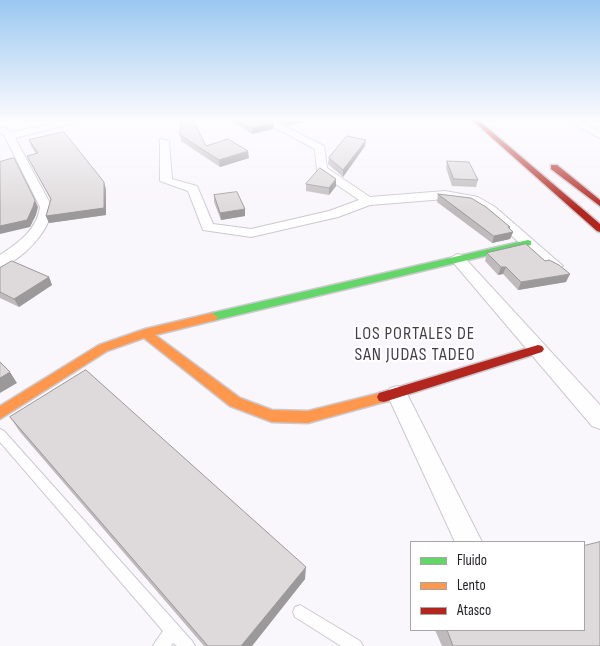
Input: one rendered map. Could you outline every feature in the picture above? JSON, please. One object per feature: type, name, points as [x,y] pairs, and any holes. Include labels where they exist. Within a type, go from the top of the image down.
[{"type":"street","points":[[0,262],[31,238],[47,215],[46,207],[15,150]]},
{"type":"street","points":[[164,150],[166,181],[193,189],[208,226],[251,233],[333,214],[368,201],[445,194],[463,197],[490,210],[556,266]]},
{"type":"street","points":[[320,150],[322,169],[368,201]]},
{"type":"street","points":[[510,150],[600,229]]},
{"type":"street","points":[[548,162],[600,204]]},
{"type":"street","points":[[0,413],[103,348],[145,333],[456,258],[528,243]]},
{"type":"street","points":[[456,258],[600,420]]},
{"type":"street","points":[[145,333],[235,402],[272,416],[308,417],[397,394],[538,350]]},
{"type":"street","points":[[397,394],[469,541]]},
{"type":"lane","points":[[0,434],[187,646]]},
{"type":"lane","points":[[300,612],[354,646]]},
{"type":"lane","points":[[161,646],[173,631]]},
{"type":"building","points":[[36,150],[79,150],[104,182],[104,208],[46,216],[51,199],[27,156],[38,153]]},
{"type":"building","points":[[204,150],[248,151],[219,160]]},
{"type":"building","points":[[335,150],[358,150],[343,170],[329,158]]},
{"type":"building","points":[[14,158],[35,200],[27,220],[0,226],[0,162]]},
{"type":"building","points":[[447,161],[469,162],[478,180],[454,179]]},
{"type":"building","points":[[320,168],[336,179],[329,188],[306,184]]},
{"type":"building","points":[[237,192],[245,209],[220,213],[214,195]]},
{"type":"building","points":[[438,194],[471,198],[486,207],[510,227],[508,227],[513,232],[494,236]]},
{"type":"building","points":[[526,244],[545,261],[549,260],[559,265],[570,274],[521,282],[506,267],[501,267],[487,253]]},
{"type":"building","points":[[12,261],[49,277],[14,299],[0,292],[0,268]]},
{"type":"building","points":[[0,362],[10,372],[0,378]]},
{"type":"building","points":[[86,370],[306,567],[241,646],[208,646],[10,417]]},
{"type":"building","points":[[600,542],[600,646],[453,646],[447,631],[585,631],[585,546]]},
{"type":"traffic: fast","points":[[212,317],[528,243]]},
{"type":"traffic: slow","points":[[0,413],[103,348],[145,333],[212,317]]},
{"type":"traffic: slow","points":[[145,333],[235,402],[272,416],[308,417],[384,397]]},
{"type":"traffic: jam","points":[[510,150],[600,229]]},
{"type":"traffic: jam","points":[[554,167],[600,204]]},
{"type":"traffic: jam","points":[[384,397],[538,349]]},
{"type":"district","name":"LOS PORTALES DE SAN JUDAS TADEO","points":[[415,344]]}]
